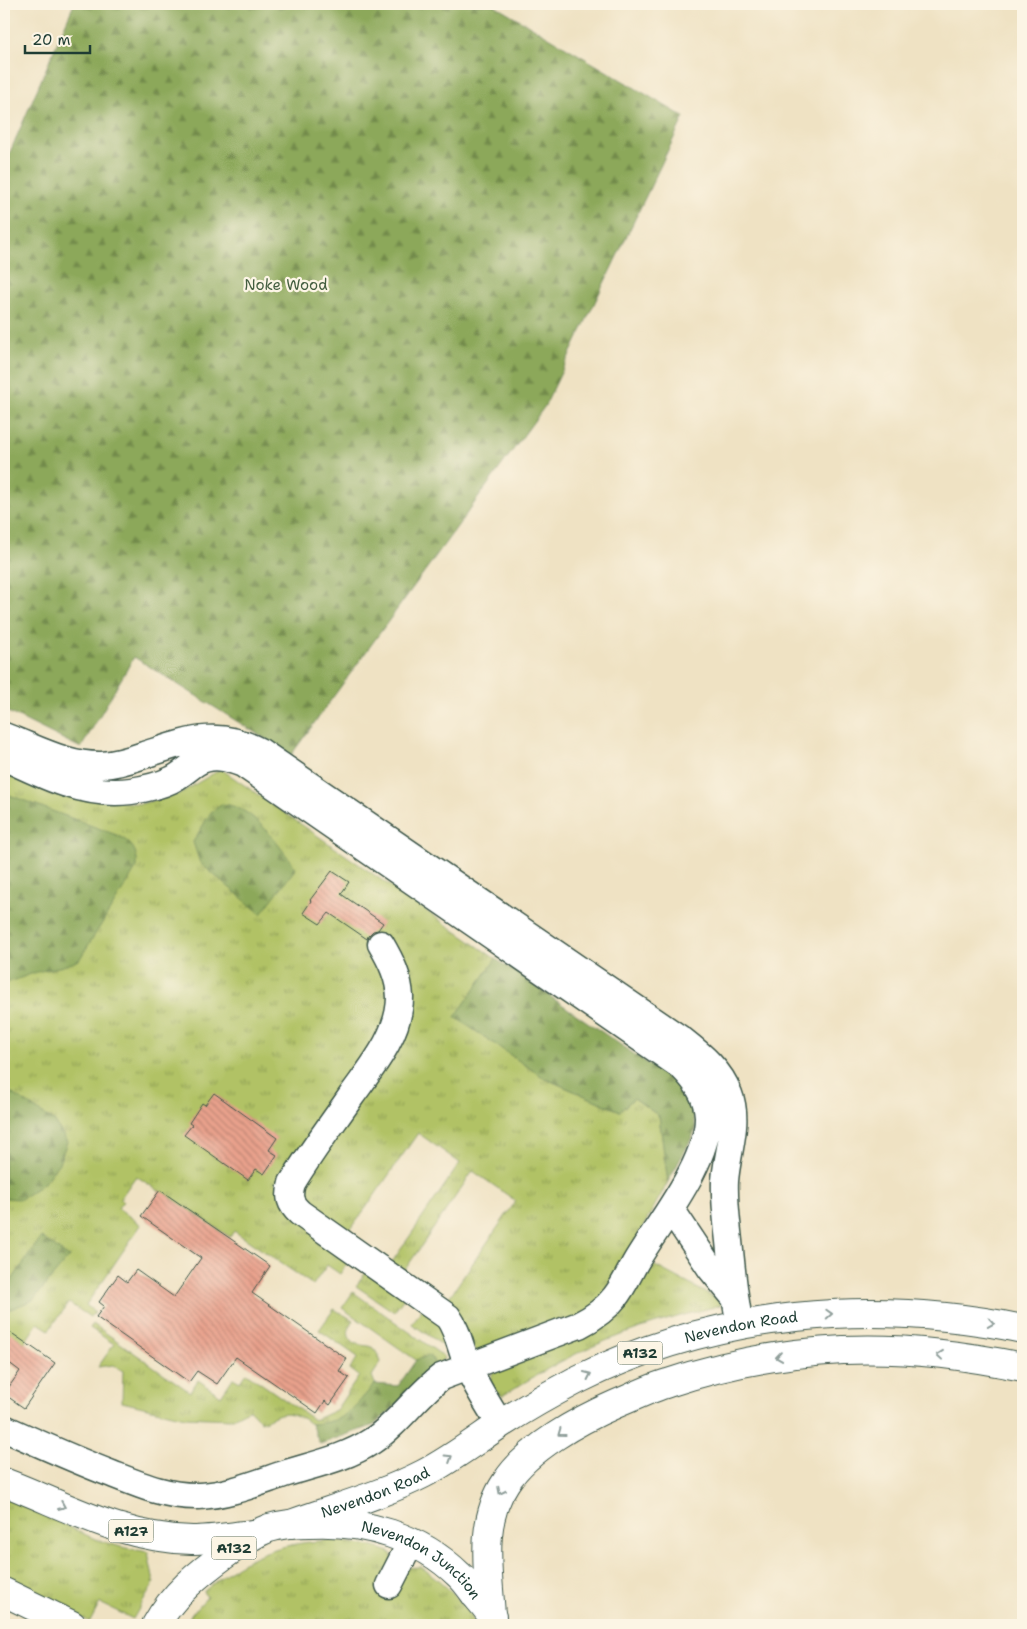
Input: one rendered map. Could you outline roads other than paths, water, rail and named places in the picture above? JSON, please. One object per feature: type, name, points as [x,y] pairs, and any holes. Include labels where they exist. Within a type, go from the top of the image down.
[{"type":"main road","name":"Nevendon Road","points":[[291,1524],[403,1483],[450,1458],[500,1424],[551,1394],[631,1356],[688,1337],[740,1325],[805,1315],[893,1313],[953,1318],[1023,1329]]},
{"type":"main road","name":"A132","points":[[493,1620],[486,1545],[497,1499],[506,1482],[533,1454],[570,1427],[606,1409],[668,1383],[724,1367],[779,1357],[843,1350],[899,1351],[946,1355],[1023,1367]]},
{"type":"main road","name":"A127","points":[[4,1482],[96,1521],[119,1529],[146,1535],[193,1540],[253,1534]]},
{"type":"main road","name":"Nevendon Junction","points":[[156,1625],[184,1587],[253,1534],[291,1524],[324,1522],[381,1530],[426,1550],[460,1576],[493,1620]]},
{"type":"main road","points":[[4,1592],[72,1625]]},
{"type":"lane","points":[[4,736],[41,752],[86,765],[105,765],[127,761],[195,740],[230,739],[246,744],[261,752],[682,1040],[714,1068],[730,1096],[734,1124],[727,1162],[725,1202],[734,1298],[740,1325]]},
{"type":"lane","points":[[4,757],[45,777],[65,784],[108,791],[129,791],[160,784],[172,780],[197,762],[207,758],[220,757],[243,764],[682,1067],[692,1077],[704,1096],[707,1106],[707,1132],[696,1164],[615,1297],[594,1317],[579,1325],[441,1377],[389,1427],[373,1440],[356,1450],[333,1460],[232,1491],[213,1495],[180,1495],[145,1486],[67,1457],[4,1428]]},
{"type":"lane","points":[[381,944],[393,965],[399,982],[400,999],[397,1018],[378,1058],[292,1183],[289,1196],[290,1202],[300,1214],[448,1317],[456,1330],[468,1367],[479,1391],[500,1424]]},
{"type":"lane","points":[[670,1209],[711,1269],[734,1298]]},
{"type":"lane","points":[[389,1585],[411,1542]]},
{"type":"park label","name":"Noke Wood","points":[[286,285]]}]
